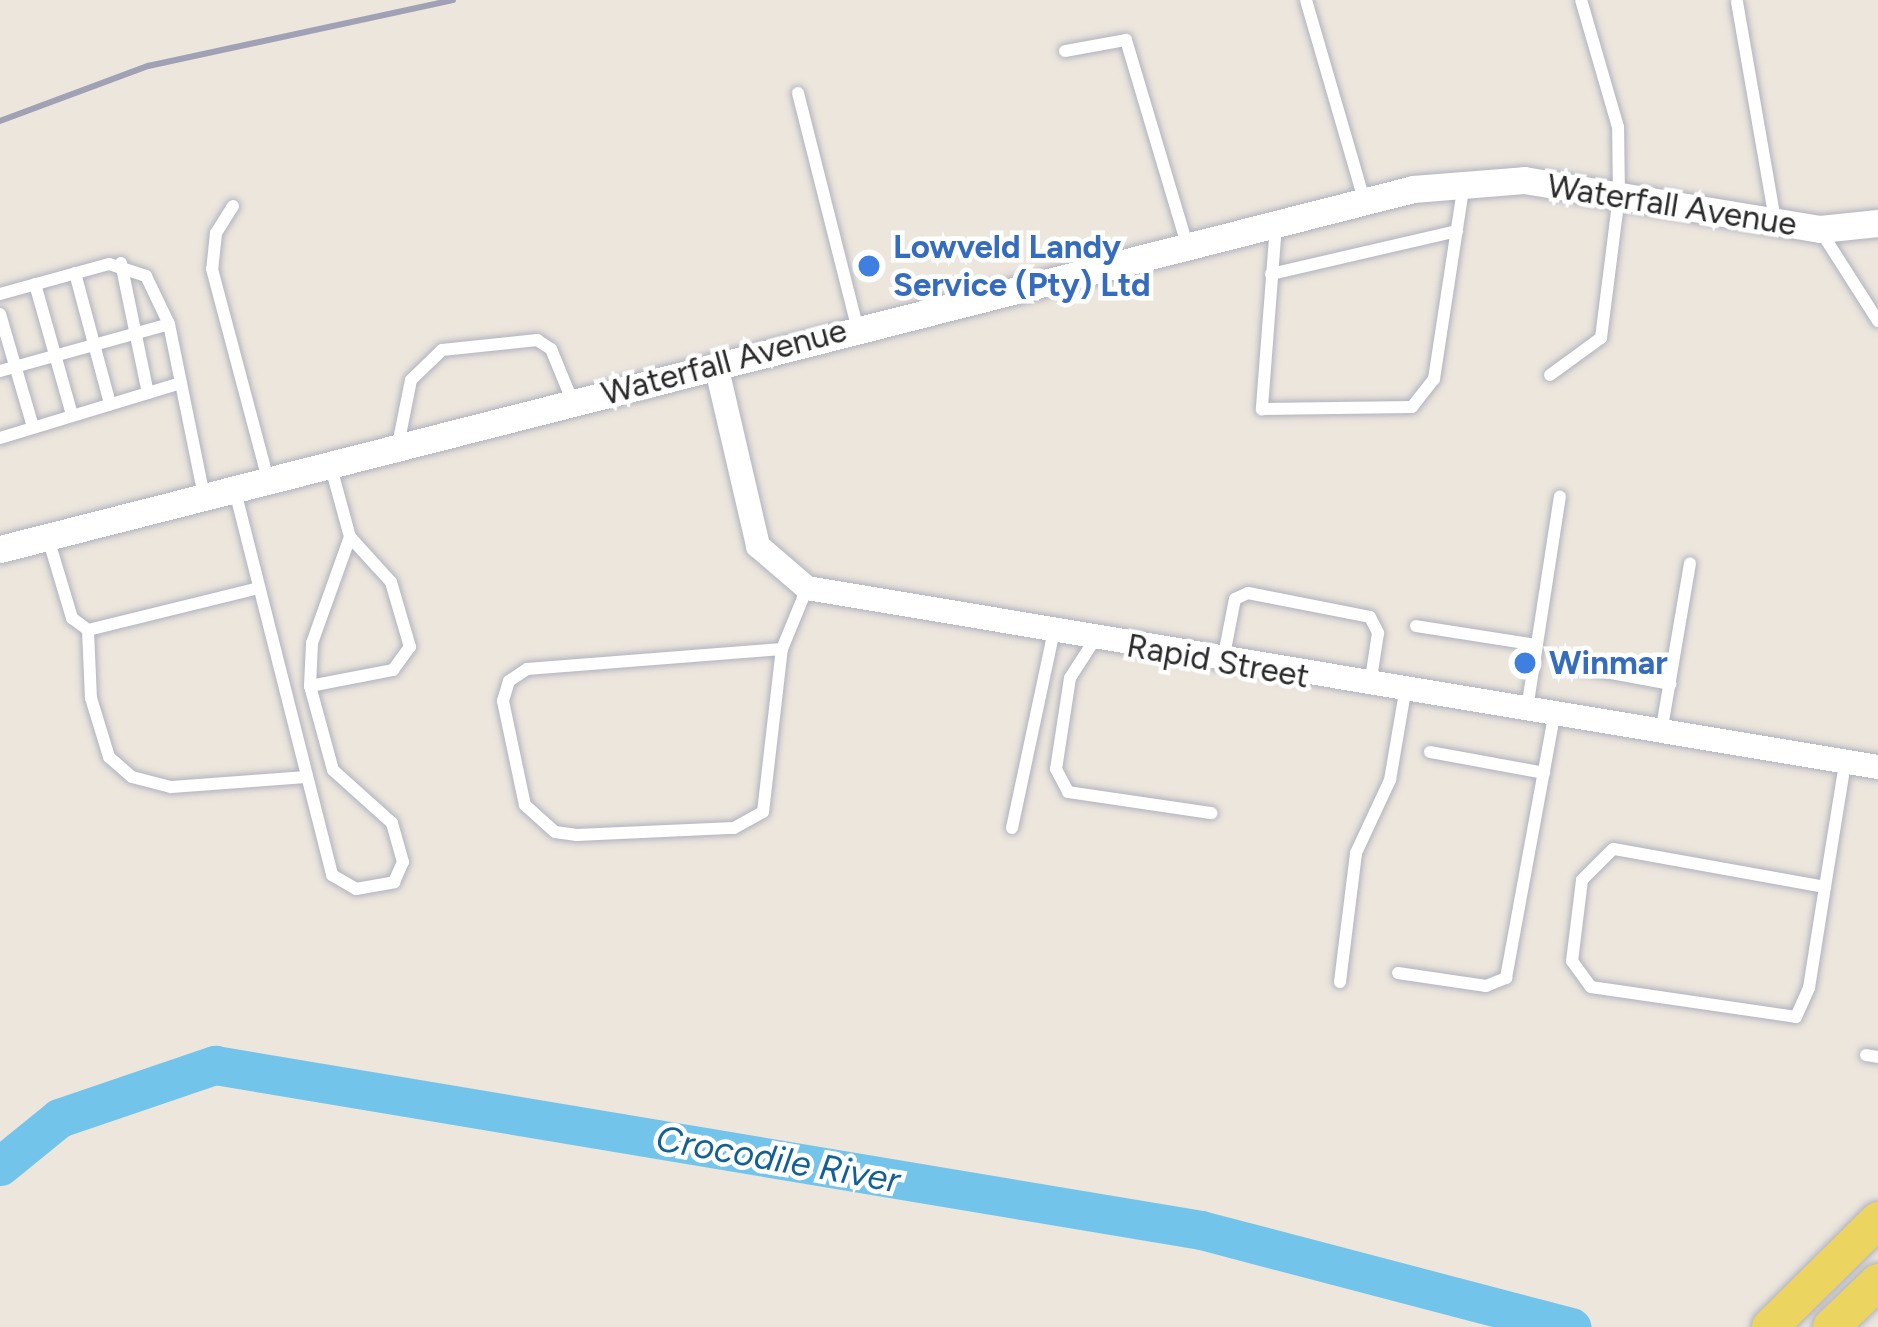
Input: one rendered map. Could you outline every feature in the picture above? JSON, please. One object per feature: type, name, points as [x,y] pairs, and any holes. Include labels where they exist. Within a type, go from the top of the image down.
[{"type":"main road","points":[[1770,1327],[1873,1225]]},
{"type":"main road","points":[[1831,1327],[1878,1282]]},
{"type":"street","name":"Waterfall Avenue","points":[[0,549],[857,326],[1464,182],[1619,195],[1820,229],[1878,223]]},
{"type":"street","points":[[716,365],[758,546],[807,588]]},
{"type":"street","name":"Rapid Street","points":[[807,588],[1223,662],[1878,767]]},
{"type":"lane","points":[[1306,0],[1365,202]]},
{"type":"lane","points":[[1550,375],[1602,334],[1619,195],[1618,127],[1581,0]]},
{"type":"lane","points":[[1737,2],[1775,221]]},
{"type":"lane","points":[[1065,51],[1126,40],[1188,246]]},
{"type":"lane","points":[[798,93],[857,326]]},
{"type":"lane","points":[[1276,224],[1262,409],[1412,406],[1434,379],[1464,182]]},
{"type":"lane","points":[[233,206],[211,248],[212,269],[268,480]]},
{"type":"lane","points":[[1820,229],[1878,320]]},
{"type":"lane","points":[[1271,274],[1457,231]]},
{"type":"lane","points":[[121,263],[132,335],[148,392]]},
{"type":"lane","points":[[0,294],[121,263],[146,276],[169,324],[204,496]]},
{"type":"lane","points":[[74,273],[110,404]]},
{"type":"lane","points":[[34,284],[72,415]]},
{"type":"lane","points":[[0,314],[33,427]]},
{"type":"lane","points":[[0,371],[169,324]]},
{"type":"lane","points":[[398,447],[411,380],[442,350],[537,340],[551,350],[573,402]]},
{"type":"lane","points":[[0,438],[181,383]]},
{"type":"lane","points":[[310,686],[393,670],[407,657],[392,582],[350,538],[330,464]]},
{"type":"lane","points":[[234,489],[337,884],[394,882],[403,862],[392,824],[333,770],[310,686],[312,643],[350,538]]},
{"type":"lane","points":[[1526,712],[1560,497]]},
{"type":"lane","points":[[48,537],[72,618],[88,630]]},
{"type":"lane","points":[[1660,734],[1690,563]]},
{"type":"lane","points":[[88,630],[259,588]]},
{"type":"lane","points":[[782,649],[526,669],[508,681],[503,701],[525,805],[536,821],[577,835],[752,820],[770,798],[782,649],[807,588]]},
{"type":"lane","points":[[1223,662],[1235,599],[1248,593],[1373,620],[1370,686]]},
{"type":"lane","points":[[1417,626],[1537,645]]},
{"type":"lane","points":[[88,630],[91,698],[109,757],[132,777],[171,787],[307,777]]},
{"type":"lane","points":[[1012,828],[1054,630]]},
{"type":"lane","points":[[1095,639],[1070,678],[1057,769],[1068,792],[1210,813]]},
{"type":"lane","points":[[1578,667],[1670,684]]},
{"type":"lane","points":[[1340,982],[1359,841],[1390,780],[1405,692]]},
{"type":"lane","points":[[1398,973],[1486,986],[1506,978],[1554,717]]},
{"type":"lane","points":[[1430,752],[1544,772]]},
{"type":"lane","points":[[1826,887],[1613,849],[1582,880],[1572,961],[1591,987],[1796,1017],[1826,887],[1845,764]]},
{"type":"waterway","name":"Crocodile River","points":[[0,1166],[59,1118],[215,1065],[1201,1230],[1571,1327]]},
{"type":"railway","points":[[0,121],[148,66],[453,0]]},
{"type":"place","name":"Lowveld Landy Service (Pty) Ltd","points":[[869,266]]},
{"type":"place","name":"Winmar","points":[[1525,663]]}]
